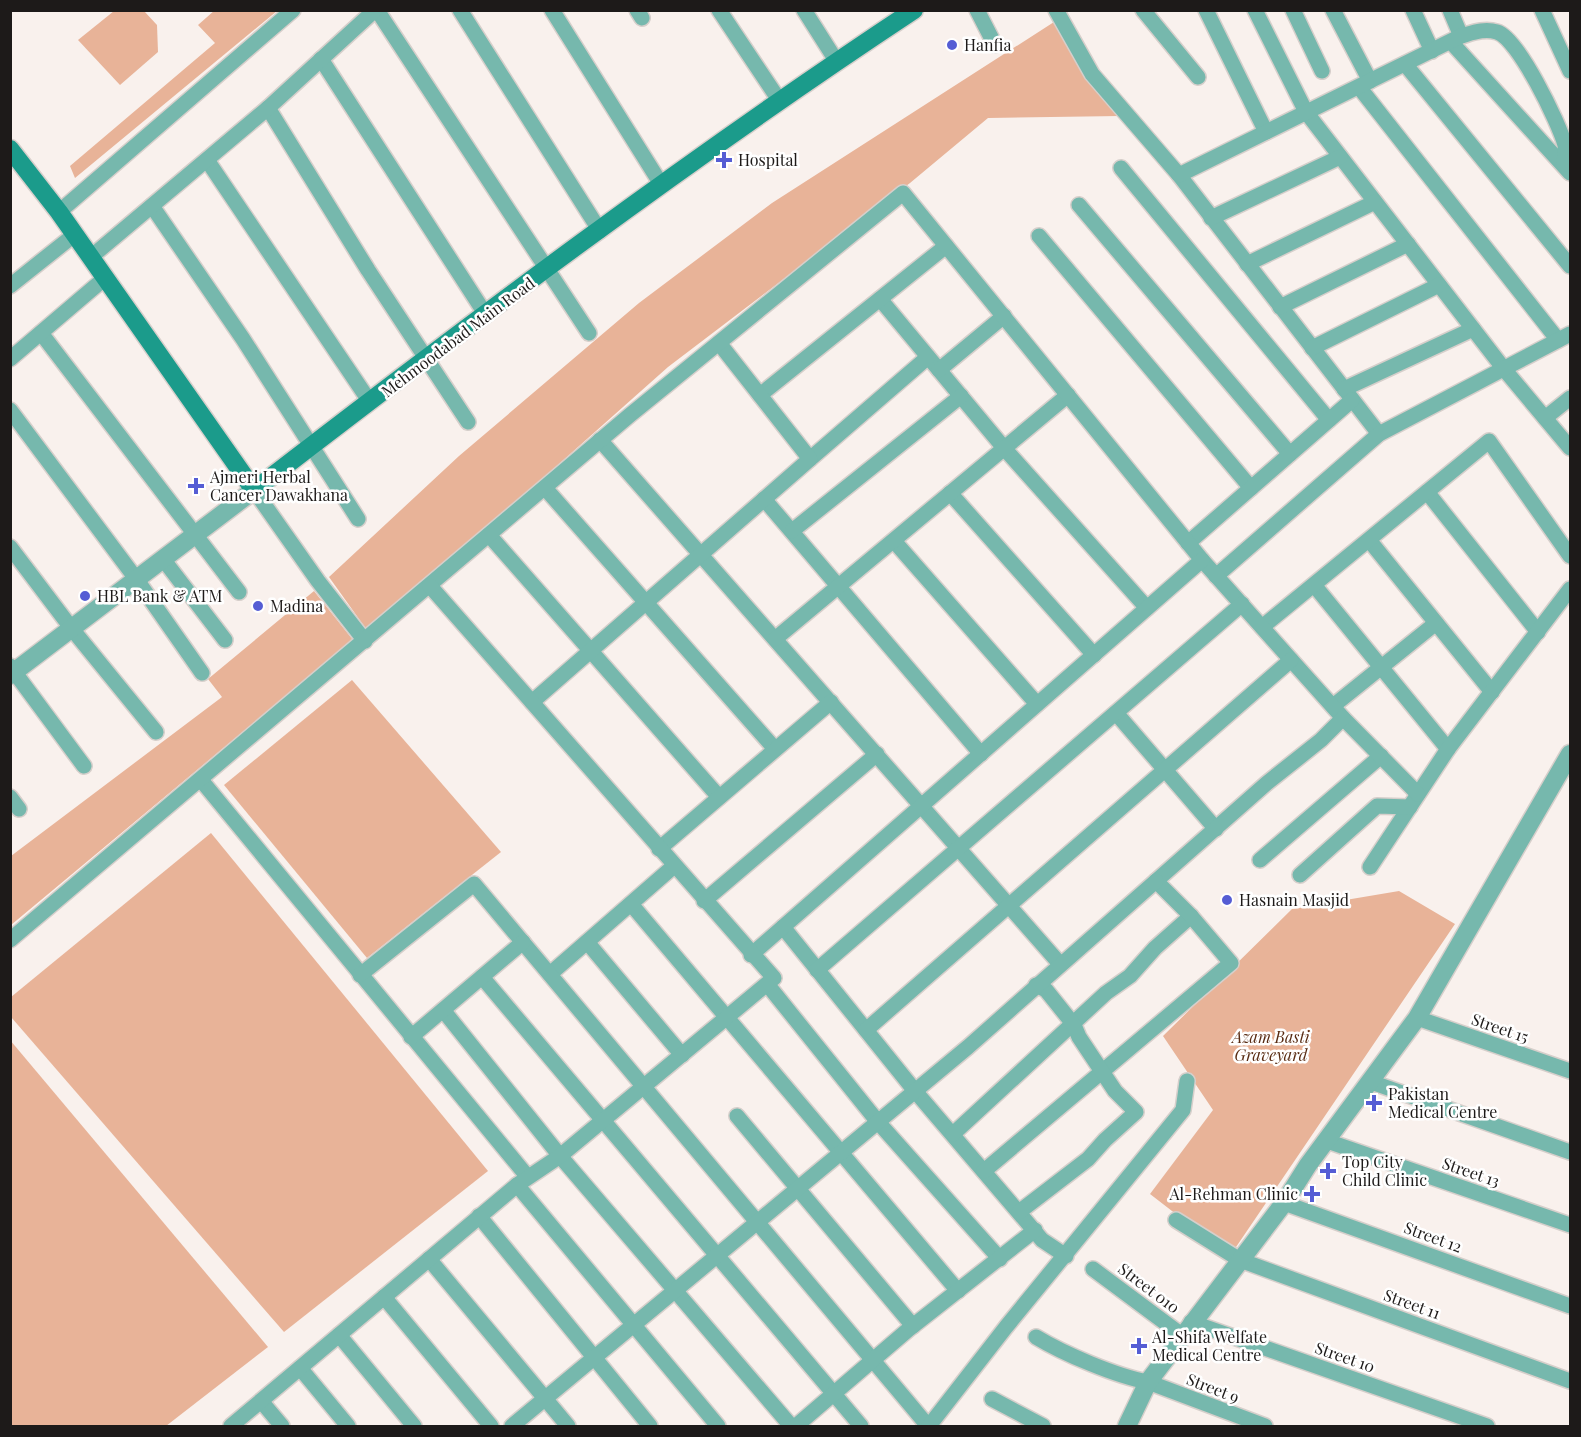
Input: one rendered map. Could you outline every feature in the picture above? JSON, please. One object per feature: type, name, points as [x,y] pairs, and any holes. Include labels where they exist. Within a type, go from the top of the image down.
[{"type":"main road","name":"Mehmoodabad Main Road","points":[[254,490],[661,184],[907,12]]},
{"type":"main road","points":[[10,149],[59,212],[254,490]]},
{"type":"street","points":[[59,212],[292,10]]},
{"type":"street","points":[[90,257],[268,108],[376,10],[589,333]]},
{"type":"street","points":[[460,10],[600,231]]},
{"type":"street","points":[[552,10],[661,184]]},
{"type":"street","points":[[719,10],[779,100]]},
{"type":"street","points":[[804,10],[837,62]]},
{"type":"street","points":[[977,10],[995,45]]},
{"type":"street","points":[[1056,10],[1092,74],[1179,176],[1379,434]]},
{"type":"street","points":[[1143,10],[1197,77]]},
{"type":"street","points":[[1206,10],[1266,132]]},
{"type":"street","points":[[1255,10],[1306,112],[1504,369],[1570,448]]},
{"type":"street","points":[[1293,10],[1322,71]]},
{"type":"street","points":[[1216,576],[1379,434],[1564,337],[1364,84],[1333,10]]},
{"type":"street","points":[[1413,10],[1432,51]]},
{"type":"street","points":[[1450,10],[1456,39],[1538,139],[1567,168]]},
{"type":"street","points":[[1542,10],[1570,71]]},
{"type":"street","points":[[1179,176],[1456,39],[1480,30],[1498,32],[1512,42],[1532,74],[1566,147],[1567,168]]},
{"type":"street","points":[[321,59],[486,315]]},
{"type":"street","points":[[1405,64],[1570,266]]},
{"type":"street","points":[[268,108],[368,270],[468,422]]},
{"type":"street","points":[[1211,218],[1340,157]]},
{"type":"street","points":[[207,160],[370,402]]},
{"type":"street","points":[[1120,168],[1329,420]]},
{"type":"street","points":[[10,940],[600,440],[903,193],[1202,560],[1338,712],[1381,756],[1414,801]]},
{"type":"street","points":[[1247,264],[1375,202]]},
{"type":"street","points":[[1079,205],[1290,454]]},
{"type":"street","points":[[152,206],[243,339],[358,519]]},
{"type":"street","points":[[10,286],[74,235]]},
{"type":"street","points":[[1039,236],[1251,488]]},
{"type":"street","points":[[1280,307],[1408,244]]},
{"type":"street","points":[[760,395],[946,246]]},
{"type":"street","points":[[10,359],[105,278]]},
{"type":"street","points":[[1312,348],[1439,285]]},
{"type":"street","points":[[880,299],[1004,448],[1147,608]]},
{"type":"street","points":[[939,370],[1004,316]]},
{"type":"street","points":[[1188,543],[1329,420],[1348,395],[1473,329]]},
{"type":"street","points":[[41,333],[238,592]]},
{"type":"street","points":[[719,343],[810,459]]},
{"type":"street","points":[[532,702],[928,357]]},
{"type":"street","points":[[776,639],[1068,395]]},
{"type":"street","points":[[792,531],[961,396]]},
{"type":"street","points":[[1545,418],[1570,398]]},
{"type":"street","points":[[10,410],[137,580],[202,673]]},
{"type":"street","points":[[600,440],[1060,964]]},
{"type":"street","points":[[1262,627],[1489,441],[1570,556]]},
{"type":"street","points":[[545,488],[775,749]]},
{"type":"street","points":[[254,490],[318,581],[365,641]]},
{"type":"street","name":"Mehmoodabad Main Road","points":[[12,671],[72,629],[254,490]]},
{"type":"street","points":[[1427,492],[1538,632]]},
{"type":"street","points":[[950,493],[1094,655]]},
{"type":"street","points":[[764,499],[981,754]]},
{"type":"street","points":[[489,535],[719,797]]},
{"type":"street","points":[[894,540],[1037,704]]},
{"type":"street","points":[[1369,540],[1492,692]]},
{"type":"street","points":[[10,547],[72,629],[156,732]]},
{"type":"street","points":[[164,559],[225,640]]},
{"type":"street","points":[[751,955],[1202,560]]},
{"type":"street","points":[[1314,585],[1448,749]]},
{"type":"street","points":[[231,1426],[479,1216],[522,1181],[560,1156],[774,978],[751,955],[430,586]]},
{"type":"street","points":[[1370,867],[1448,749],[1570,589]]},
{"type":"street","points":[[818,970],[1242,604]]},
{"type":"street","points":[[512,1426],[915,1091],[1321,740],[1338,712],[1382,668],[1436,623]]},
{"type":"street","points":[[866,1030],[1291,660]]},
{"type":"street","points":[[12,671],[84,766]]},
{"type":"street","points":[[659,849],[831,702]]},
{"type":"street","points":[[1116,713],[1216,829]]},
{"type":"street","points":[[704,901],[877,754]]},
{"type":"street","points":[[1260,860],[1381,756]]},
{"type":"street","points":[[1127,1426],[1148,1382],[1284,1203],[1417,1018],[1569,759]]},
{"type":"street","points":[[201,780],[411,1037],[634,1326],[718,1426]]},
{"type":"street","points":[[1300,875],[1377,806],[1414,801]]},
{"type":"street","points":[[550,974],[674,866]]},
{"type":"street","points":[[984,1171],[1231,963],[1191,916],[1156,881]]},
{"type":"street","points":[[360,975],[474,884],[929,1426],[1006,1327],[1185,1108],[1187,1081]]},
{"type":"street","points":[[631,904],[839,1154],[958,1291]]},
{"type":"street","points":[[953,1134],[1074,1025],[1106,993],[1130,976],[1155,948],[1191,916]]},
{"type":"street","points":[[783,927],[915,1091],[1042,1240],[1066,1256]]},
{"type":"street","points":[[411,1037],[523,942]]},
{"type":"street","points":[[587,942],[682,1055]]},
{"type":"street","points":[[482,977],[861,1426]]},
{"type":"street","points":[[767,984],[878,1122],[1000,1259]]},
{"type":"street","points":[[1019,1212],[1088,1159],[1104,1140],[1136,1112],[1114,1090],[1103,1070],[1079,1037],[1074,1025],[1046,990],[1036,985]]},
{"type":"street","points":[[443,1010],[560,1156],[790,1426]]},
{"type":"street","name":"Street 15","points":[[1417,1018],[1570,1071]]},
{"type":"street","points":[[1371,1082],[1570,1152]]},
{"type":"street","points":[[737,1116],[913,1326]]},
{"type":"street","name":"Street 13","points":[[1327,1142],[1570,1225]]},
{"type":"street","name":"Street 12","points":[[1284,1203],[1570,1306]]},
{"type":"street","points":[[479,1216],[650,1426]]},
{"type":"street","name":"Street 11","points":[[1176,1220],[1240,1260],[1570,1382]]},
{"type":"street","points":[[796,1426],[913,1326],[1035,1230]]},
{"type":"street","points":[[429,1259],[568,1426]]},
{"type":"street","name":"Street 010","points":[[1093,1269],[1187,1329]]},
{"type":"street","points":[[384,1297],[492,1426]]},
{"type":"street","name":"Street 10","points":[[1187,1329],[1487,1426]]},
{"type":"street","points":[[339,1335],[414,1426]]},
{"type":"street","name":"Street 9","points":[[1036,1337],[1051,1346],[1133,1379],[1148,1382],[1264,1426]]},
{"type":"street","points":[[300,1368],[348,1426]]},
{"type":"street","points":[[992,1399],[1043,1426]]},
{"type":"street","points":[[261,1401],[282,1426]]},
{"type":"green space","points":[[215,10],[277,11],[75,178],[70,166],[215,43],[198,25]]},
{"type":"green space","points":[[114,11],[144,11],[157,25],[158,52],[120,85],[78,40]]},
{"type":"green space","points":[[1054,22],[1090,82],[1120,116],[988,118],[910,183],[668,367],[369,633],[329,577],[459,456],[639,303],[772,203]]},
{"type":"green space","points":[[314,591],[353,640],[11,925],[11,856],[222,697],[208,679]]},
{"type":"green space","points":[[352,680],[501,852],[367,958],[224,785]]},
{"type":"green space","points":[[211,833],[488,1171],[284,1332],[11,1017],[11,997]]},
{"type":"green space","name":"Azam Basti Graveyard","points":[[1399,891],[1455,924],[1234,1250],[1194,1228],[1150,1194],[1213,1110],[1163,1036],[1292,909]]},
{"type":"green space","points":[[10,1040],[268,1347],[166,1426],[11,1426]]},
{"type":"place","name":"Hanfia","points":[[952,45]]},
{"type":"place","name":"Hospital","points":[[724,160]]},
{"type":"place","name":"Ajmeri Herbal Cancer Dawakhana","points":[[196,486]]},
{"type":"place","name":"HBL Bank & ATM","points":[[85,596]]},
{"type":"place","name":"Madina","points":[[258,606]]},
{"type":"place","name":"Hasnain Masjid","points":[[1227,900]]},
{"type":"place","name":"Pakistan Medical Centre","points":[[1374,1103]]},
{"type":"place","name":"Top City Child Clinic","points":[[1328,1171]]},
{"type":"place","name":"Al-Rehman Clinic","points":[[1312,1194]]},
{"type":"place","name":"Al-Shifa Welfate Medical Centre","points":[[1139,1346]]}]
